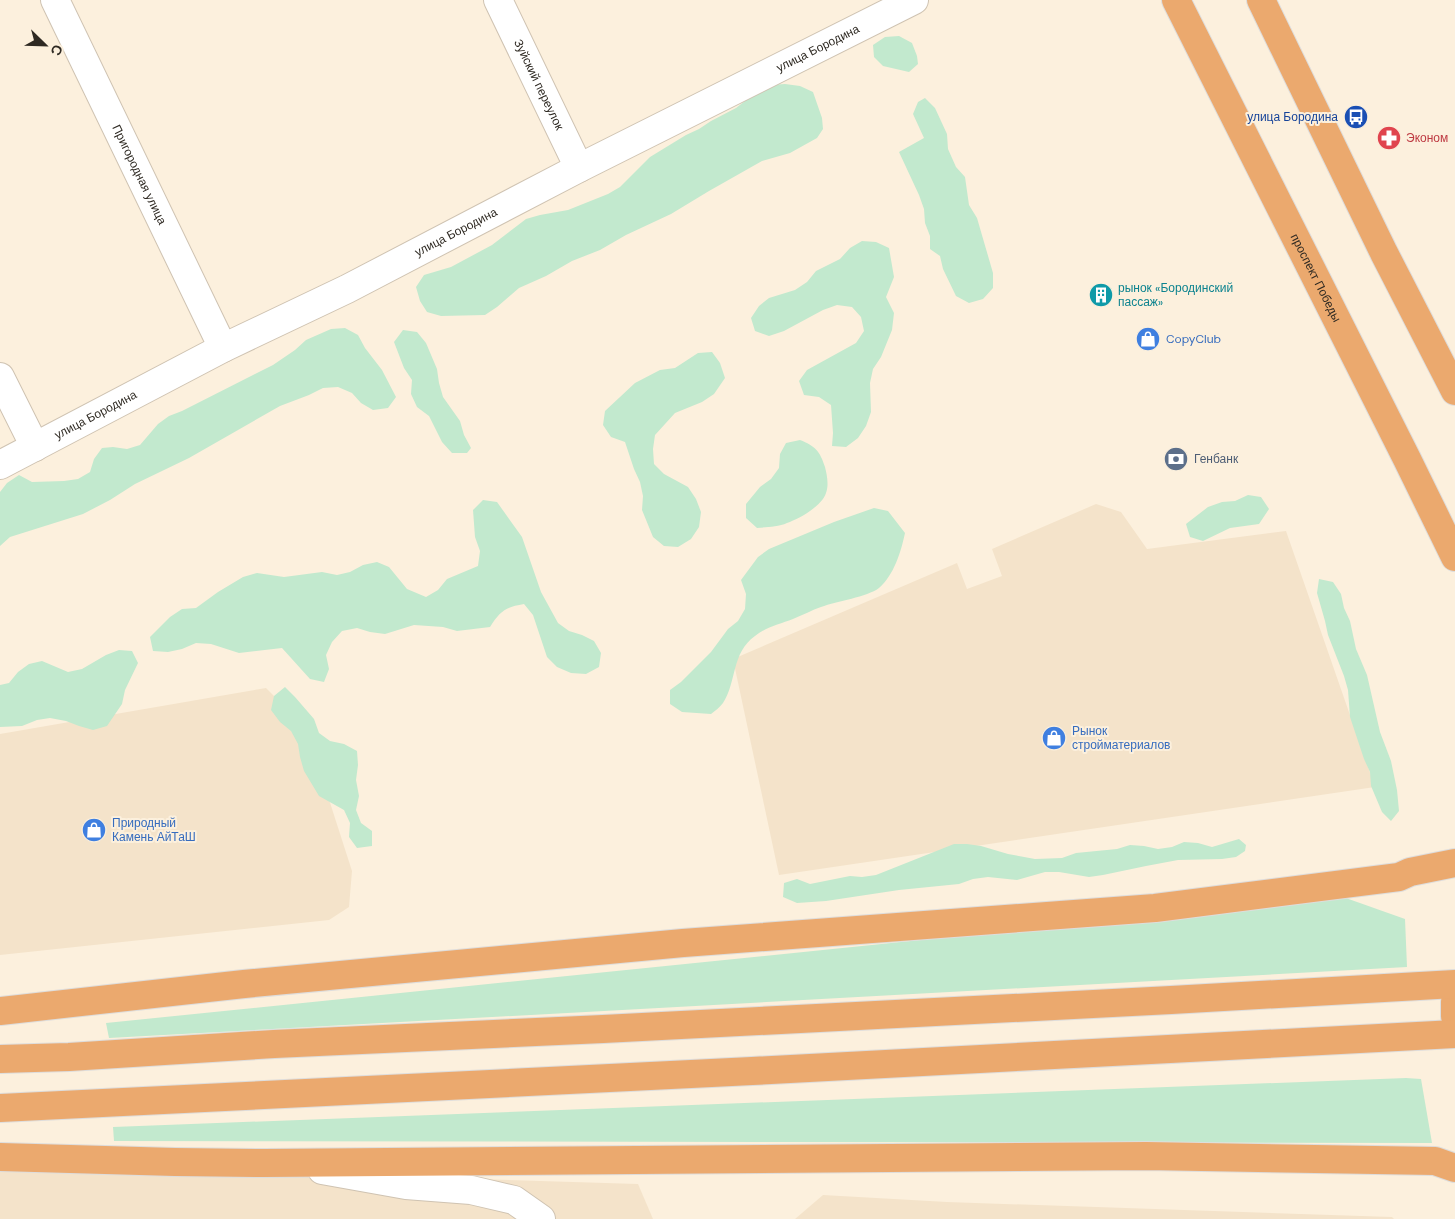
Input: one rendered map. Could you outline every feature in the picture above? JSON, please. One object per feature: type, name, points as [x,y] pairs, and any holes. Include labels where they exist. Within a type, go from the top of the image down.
[{"type":"main road","name":"проспект Победы","points":[[1176,0],[1455,557]]},
{"type":"main road","points":[[1261,0],[1384,253],[1455,392]]},
{"type":"main road","points":[[0,1011],[244,984],[683,943],[1155,908],[1399,877],[1410,872],[1455,864]]},
{"type":"main road","points":[[0,1059],[69,1057],[284,1043],[593,1030],[1455,984]]},
{"type":"main road","points":[[1455,1002],[1455,1016]]},
{"type":"main road","points":[[0,1108],[1455,1034]]},
{"type":"main road","points":[[0,1157],[264,1163],[1146,1156],[1435,1161],[1455,1168]]},
{"type":"street","name":"Пригородная улица","points":[[55,0],[223,348]]},
{"type":"street","name":"Зуйский переулок","points":[[498,0],[579,168]]},
{"type":"street","name":"улица Бородина","points":[[0,465],[223,348],[347,289],[579,168],[914,0]]},
{"type":"street","points":[[0,377],[35,447]]},
{"type":"street","points":[[264,1163],[335,1172],[406,1185],[471,1190],[514,1200],[540,1219]]},
{"type":"shaded area","name":"Рынок стройматериалов","points":[[1096,504],[1121,512],[1147,549],[1286,531],[1375,787],[779,875],[733,659],[957,563],[967,589],[1002,576],[992,549]]},
{"type":"shaded area","points":[[266,688],[306,728],[352,871],[349,907],[329,920],[0,955],[0,734]]},
{"type":"shaded area","points":[[0,1164],[638,1184],[653,1219],[0,1219]]},
{"type":"shaded area","points":[[823,1195],[947,1202],[1392,1217],[1394,1219],[795,1219]]},
{"type":"green space","points":[[899,36],[912,43],[917,56],[918,64],[909,72],[883,66],[874,57],[873,45],[885,37]]},
{"type":"green space","points":[[770,85],[800,86],[813,92],[822,118],[823,129],[817,138],[790,153],[762,161],[671,214],[519,288],[485,315],[441,316],[427,312],[420,301],[416,287],[424,275],[451,267],[492,245],[526,219],[568,210],[608,194],[620,187],[650,157],[736,108],[758,91]]},
{"type":"green space","points":[[925,98],[935,108],[947,134],[948,149],[956,167],[965,177],[969,205],[977,218],[993,273],[993,288],[983,299],[969,303],[956,296],[943,269],[940,256],[930,249],[930,236],[925,223],[924,209],[899,152],[924,138],[913,114],[918,102]]},
{"type":"green space","points":[[862,241],[876,242],[889,248],[894,277],[886,297],[894,313],[892,330],[881,357],[873,369],[870,383],[871,412],[866,426],[858,438],[846,447],[832,446],[831,405],[819,397],[804,395],[799,381],[807,370],[856,343],[864,331],[861,317],[852,307],[837,305],[823,310],[784,331],[769,336],[755,331],[751,318],[759,306],[769,298],[795,290],[807,282],[816,271],[840,259],[850,248]]},
{"type":"green space","points":[[345,328],[358,335],[365,348],[382,370],[396,397],[388,408],[373,410],[361,403],[352,393],[338,387],[323,388],[280,406],[189,458],[135,484],[83,514],[10,537],[0,546],[0,492],[7,483],[19,475],[32,482],[78,479],[90,472],[94,459],[102,448],[127,449],[140,445],[158,424],[169,416],[273,365],[306,340],[331,329]]},
{"type":"green space","points":[[403,330],[417,332],[426,343],[437,369],[443,397],[460,421],[464,435],[471,448],[467,453],[452,453],[442,442],[429,416],[417,407],[411,394],[412,380],[404,368],[394,342]]},
{"type":"green space","points":[[712,352],[720,363],[725,378],[714,394],[702,402],[675,413],[655,435],[653,449],[654,464],[664,474],[688,487],[696,499],[701,512],[699,527],[691,539],[678,547],[664,546],[653,537],[642,510],[643,496],[640,482],[625,442],[611,437],[603,425],[605,411],[635,383],[660,370],[675,368],[698,353]]},
{"type":"green space","points":[[800,440],[810,444],[819,453],[823,461],[828,483],[824,498],[810,511],[792,521],[776,526],[757,528],[746,518],[746,504],[760,487],[771,479],[779,468],[780,454],[786,443]]},
{"type":"green space","points":[[1248,495],[1261,497],[1269,509],[1259,524],[1230,528],[1203,541],[1190,537],[1186,524],[1208,507],[1222,502],[1235,501]]},
{"type":"green space","points":[[483,500],[497,502],[522,537],[541,592],[558,623],[569,631],[594,641],[601,653],[599,667],[586,674],[571,673],[557,667],[547,657],[533,615],[524,604],[504,611],[490,627],[457,631],[443,627],[414,625],[385,634],[357,628],[342,631],[332,642],[326,655],[329,669],[324,682],[310,679],[282,648],[239,653],[211,644],[196,643],[168,652],[153,651],[150,637],[170,617],[182,609],[196,608],[243,577],[257,573],[284,577],[322,572],[337,575],[377,562],[389,567],[407,589],[426,597],[438,590],[447,579],[478,566],[480,551],[475,537],[473,510]]},
{"type":"green space","points":[[874,508],[888,511],[905,533],[893,570],[879,588],[852,599],[818,608],[768,628],[755,636],[747,643],[738,659],[731,686],[723,703],[711,714],[682,712],[670,704],[670,690],[681,682],[711,652],[728,629],[738,621],[745,609],[746,594],[741,580],[758,557],[769,549],[834,522]]},
{"type":"green space","points":[[1319,579],[1333,582],[1341,594],[1344,608],[1350,621],[1356,649],[1367,675],[1380,732],[1391,761],[1397,790],[1399,811],[1391,821],[1382,812],[1371,786],[1370,772],[1350,717],[1348,690],[1328,635],[1317,593]]},
{"type":"green space","points":[[119,650],[132,651],[138,663],[125,690],[122,704],[107,726],[93,730],[50,718],[37,720],[22,726],[0,727],[0,685],[9,683],[18,672],[29,664],[42,661],[68,672],[82,669]]},
{"type":"green space","points":[[285,687],[314,719],[319,733],[330,741],[344,744],[357,751],[356,780],[359,796],[356,810],[361,823],[372,831],[372,846],[357,848],[349,837],[350,823],[344,810],[319,796],[304,771],[298,744],[291,731],[280,722],[271,710],[274,696]]},
{"type":"green space","points":[[1239,839],[1246,845],[1245,851],[1236,857],[1178,860],[1089,877],[1059,872],[1045,872],[1017,880],[988,877],[973,879],[959,884],[899,890],[826,901],[797,903],[783,897],[784,883],[797,879],[810,884],[850,876],[876,875],[954,844],[981,846],[1035,859],[1062,858],[1076,853],[1117,849],[1130,845],[1158,849],[1172,847],[1184,842],[1212,847]]},
{"type":"green space","points":[[1343,897],[1405,919],[1407,967],[109,1038],[106,1023]]},
{"type":"green space","points":[[1406,1078],[1421,1079],[1432,1143],[114,1141],[113,1127]]},
{"type":"place","name":"улица Бородина","points":[[1356,117]]},
{"type":"place","name":"Эконом","points":[[1389,138]]},
{"type":"place","name":"рынок «Бородинский пассаж»","points":[[1101,295]]},
{"type":"place","name":"CopyClub","points":[[1148,339]]},
{"type":"place","name":"Генбанк","points":[[1176,459]]},
{"type":"place","name":"Рынок стройматериалов","points":[[1054,738]]},
{"type":"place","name":"Природный Камень АйТаШ","points":[[94,830]]}]
